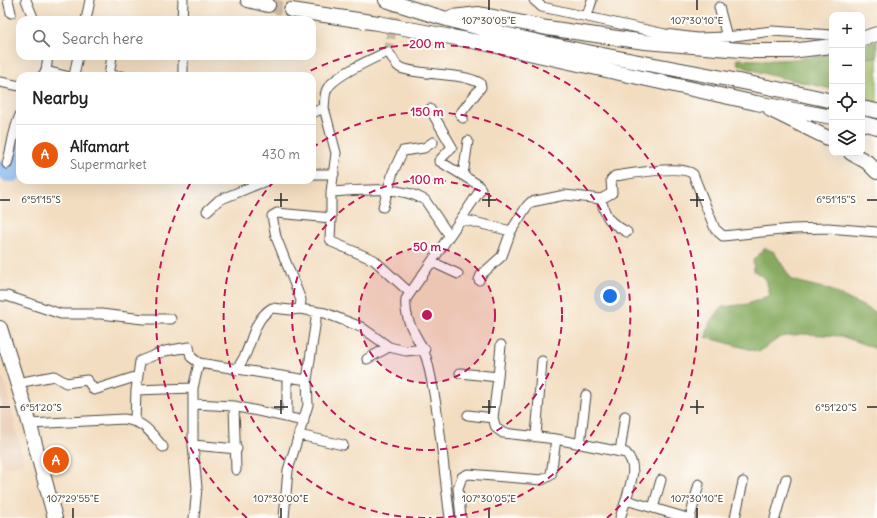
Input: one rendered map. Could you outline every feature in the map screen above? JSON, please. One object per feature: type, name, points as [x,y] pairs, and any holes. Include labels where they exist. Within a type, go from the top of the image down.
[{"type":"highway","points":[[248,0],[268,5]]},
{"type":"highway","points":[[386,0],[501,34],[759,84],[829,100]]},
{"type":"highway","points":[[291,10],[378,23],[488,44],[829,116]]},
{"type":"highway","points":[[443,18],[479,14],[548,28],[637,41],[752,51],[791,51],[829,46]]},
{"type":"highway","points":[[865,38],[877,34]]},
{"type":"highway","points":[[756,102],[829,138]]},
{"type":"highway","points":[[865,109],[877,112]]},
{"type":"highway","points":[[865,124],[877,126]]},
{"type":"highway","points":[[856,156],[867,162],[877,172]]},
{"type":"highway","points":[[0,328],[30,424],[55,518]]},
{"type":"street","points":[[8,0],[11,13]]},
{"type":"street","points":[[26,0],[32,16]]},
{"type":"street","points":[[87,16],[90,0]]},
{"type":"street","points":[[182,16],[183,0]]},
{"type":"street","points":[[534,0],[542,7],[665,34],[697,38],[727,37],[772,30],[829,35]]},
{"type":"street","points":[[587,16],[592,0]]},
{"type":"street","points":[[719,8],[727,37]]},
{"type":"street","points":[[409,292],[374,260],[332,242],[330,239],[331,192],[334,174],[335,145],[329,132],[324,108],[325,94],[330,85],[353,69],[387,52],[399,67],[478,82],[481,86],[462,115]]},
{"type":"street","points":[[44,72],[47,60]]},
{"type":"street","points":[[75,72],[77,60]]},
{"type":"street","points":[[110,72],[111,60]]},
{"type":"street","points":[[183,60],[183,72]]},
{"type":"street","points":[[0,82],[16,85]]},
{"type":"street","points":[[316,111],[324,108]]},
{"type":"street","points":[[430,109],[452,147],[438,161],[477,184],[481,189],[432,262],[409,292],[405,307],[408,320],[418,342],[425,349],[442,442],[450,518]]},
{"type":"street","points":[[7,164],[16,124]]},
{"type":"street","points":[[463,176],[468,141]]},
{"type":"street","points":[[384,207],[390,189],[393,172],[403,151],[424,148],[432,142]]},
{"type":"street","points":[[479,280],[481,275],[502,256],[511,231],[531,202],[565,195],[601,199],[612,193],[611,180],[615,176],[660,170],[686,170],[696,178],[715,229],[723,236],[792,229],[828,228],[877,232]]},
{"type":"street","points":[[316,174],[334,174]]},
{"type":"street","points":[[207,211],[219,200],[258,184]]},
{"type":"street","points":[[331,192],[390,189],[419,196],[425,200],[450,235]]},
{"type":"street","points":[[601,199],[606,216],[613,224],[627,232]]},
{"type":"street","points":[[300,309],[301,300],[276,238],[272,216],[277,213],[331,218]]},
{"type":"street","points":[[461,220],[511,231]]},
{"type":"street","points":[[432,262],[458,274]]},
{"type":"street","points":[[0,296],[7,296],[61,314],[101,314],[143,319],[171,319]]},
{"type":"street","points":[[235,370],[243,359],[250,338],[260,319],[267,311],[276,307],[291,310],[300,309],[315,311],[361,327],[389,347],[406,351],[425,349]]},
{"type":"street","points":[[284,518],[288,470],[308,405],[307,380],[316,319],[315,311]]},
{"type":"street","points":[[501,345],[493,418],[496,428],[503,433],[556,438],[626,453],[632,459],[634,466],[620,518]]},
{"type":"street","points":[[135,421],[136,390],[140,361],[178,347],[189,347],[191,357],[199,363],[235,370],[307,380]]},
{"type":"street","points":[[367,359],[389,347]]},
{"type":"street","points":[[536,436],[542,361]]},
{"type":"street","points":[[194,518],[196,488],[193,445],[192,388],[199,363]]},
{"type":"street","points":[[460,372],[498,377]]},
{"type":"street","points":[[17,383],[54,376],[66,383],[87,380],[94,390],[138,376]]},
{"type":"street","points":[[287,378],[287,417]]},
{"type":"street","points":[[136,390],[192,388]]},
{"type":"street","points":[[580,444],[586,394]]},
{"type":"street","points":[[193,404],[234,406],[304,421]]},
{"type":"street","points":[[234,406],[236,470]]},
{"type":"street","points":[[468,415],[493,418]]},
{"type":"street","points":[[620,452],[625,416]]},
{"type":"street","points":[[30,424],[124,419],[135,421],[144,425],[163,447]]},
{"type":"street","points":[[299,435],[343,445]]},
{"type":"street","points":[[461,518],[458,488],[462,477],[468,474],[542,480],[546,479],[551,475],[556,438]]},
{"type":"street","points":[[193,445],[236,449]]},
{"type":"street","points":[[775,518],[786,479]]},
{"type":"street","points":[[653,508],[661,480]]},
{"type":"street","points":[[734,518],[743,482]]},
{"type":"street","points":[[626,500],[689,518],[699,484]]},
{"type":"street","points":[[447,489],[458,488]]},
{"type":"shaded area","points":[[4,378],[24,463],[4,468],[0,458],[0,379]]},
{"type":"green space","points":[[877,41],[877,57],[865,58],[865,44]]},
{"type":"green space","points":[[829,54],[829,88],[769,75],[738,65],[737,59],[785,60]]},
{"type":"green space","points":[[877,57],[877,106],[865,103],[865,96],[867,96],[868,90],[865,87],[865,58]]},
{"type":"green space","points":[[765,248],[774,252],[792,280],[830,290],[877,313],[877,349],[841,336],[802,334],[780,337],[759,352],[706,337],[709,324],[722,307],[748,304],[770,295],[766,279],[754,271],[753,260]]},
{"type":"waterway","points":[[0,169],[8,174],[13,174],[16,163]]},
{"type":"tunnel","points":[[388,52],[398,0]]},
{"type":"tunnel","points":[[268,5],[291,10]]},
{"type":"place","name":"Alfamart","points":[[56,460]]}]
